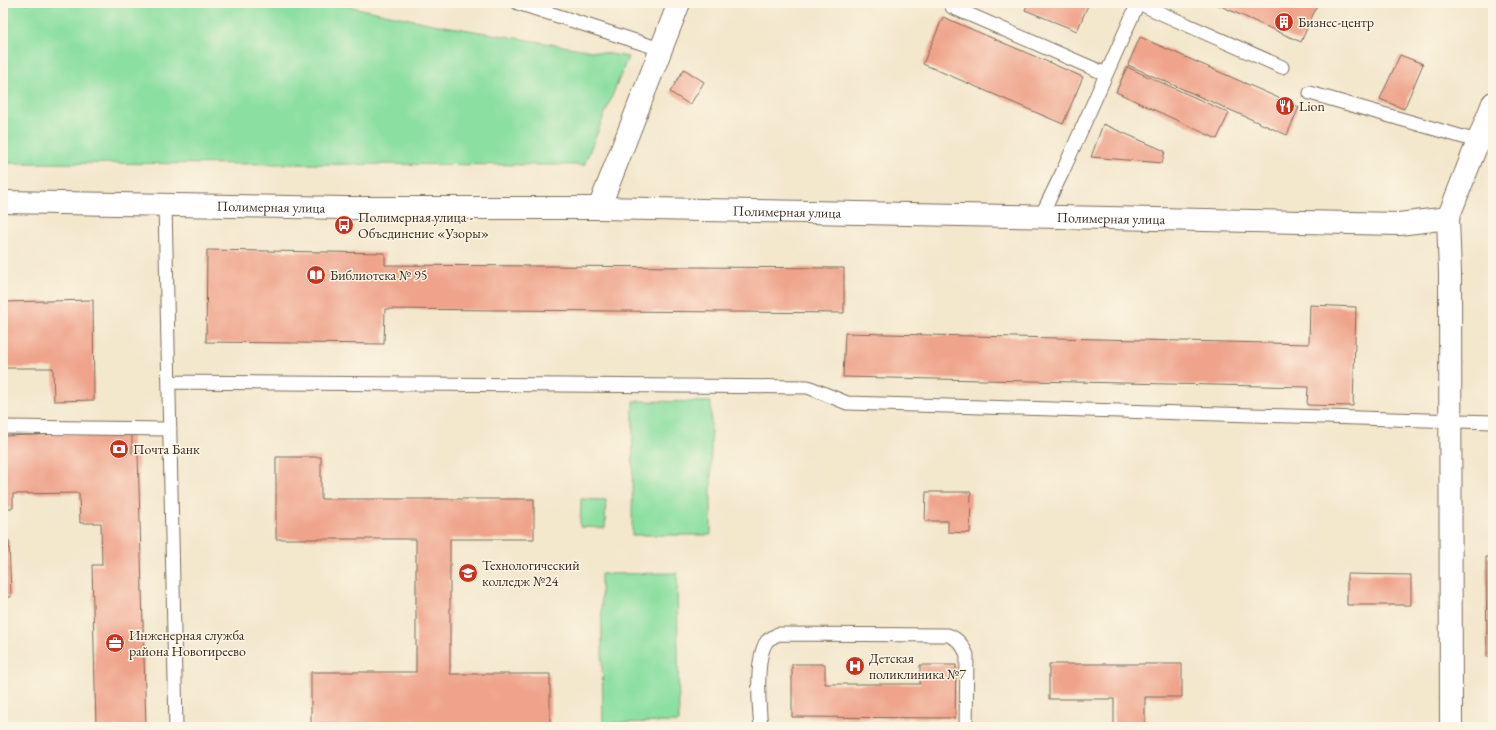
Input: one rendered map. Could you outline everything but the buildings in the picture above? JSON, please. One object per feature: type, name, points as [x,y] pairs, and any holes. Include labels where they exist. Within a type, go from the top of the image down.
[{"type":"street","points":[[599,208],[678,3]]},
{"type":"street","points":[[1451,727],[1450,273],[1448,218],[1485,130],[1493,103]]},
{"type":"street","name":"Полимерная улица","points":[[3,202],[344,208],[599,208],[1399,224],[1448,218]]},
{"type":"lane","points":[[518,3],[660,49]]},
{"type":"lane","points":[[1041,216],[1062,173],[1138,3],[1282,67]]},
{"type":"lane","points":[[952,7],[1106,74]]},
{"type":"lane","points":[[1310,93],[1485,130]]},
{"type":"lane","points":[[165,204],[176,727]]},
{"type":"lane","points":[[169,382],[808,387],[847,404],[1493,422]]},
{"type":"lane","points":[[3,427],[170,429]]},
{"type":"lane","points":[[761,727],[759,712],[760,664],[762,651],[768,640],[778,634],[948,635],[956,638],[963,646],[967,656],[966,727]]},
{"type":"green space","points":[[3,3],[332,3],[433,24],[628,57],[584,165],[3,163]]},
{"type":"green space","points":[[633,401],[711,402],[711,535],[632,535]]},
{"type":"green space","points":[[581,499],[606,500],[605,528],[580,527]]},
{"type":"green space","points":[[677,573],[679,722],[603,723],[601,574]]},
{"type":"place","name":"Бизнес-центр","points":[[1284,22]]},
{"type":"place","name":"Lion","points":[[1285,106]]},
{"type":"place","name":"Полимерная улица - Объединение «Узоры»","points":[[344,225]]},
{"type":"place","name":"Библиотека № 95","points":[[316,275]]},
{"type":"place","name":"Почта Банк","points":[[119,449]]},
{"type":"place","name":"Технологический колледж №24","points":[[468,573]]},
{"type":"place","name":"Инженерная служба района Новогиреево","points":[[115,643]]},
{"type":"place","name":"Детская поликлиника №7","points":[[855,666]]}]
